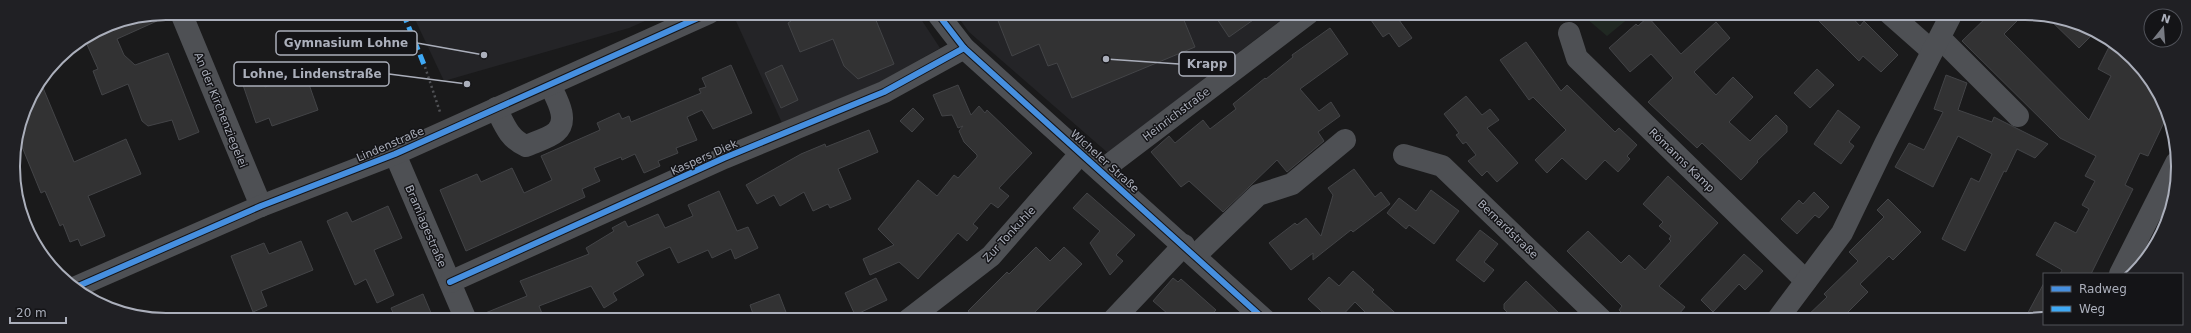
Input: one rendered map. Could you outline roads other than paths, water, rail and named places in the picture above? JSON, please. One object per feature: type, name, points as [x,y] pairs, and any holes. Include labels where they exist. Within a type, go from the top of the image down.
[{"type":"street","name":"An der Kirchenziegelei","points":[[184,20],[261,206]]},
{"type":"street","name":"Lindenstraße","points":[[80,285],[261,206],[395,154],[446,129],[550,85],[694,20]]},
{"type":"street","name":"Wicheler Straße","points":[[942,20],[964,48],[1190,250],[1258,313]]},
{"type":"street","name":"Heinrichstraße","points":[[1101,171],[1300,20]]},
{"type":"street","points":[[1898,20],[1936,45],[2018,116]]},
{"type":"street","points":[[1782,313],[1842,233],[1948,20]]},
{"type":"street","name":"Römanns Kamp","points":[[1569,33],[1577,58],[1806,281]]},
{"type":"street","name":"Kaspers Diek","points":[[450,282],[724,158],[884,92],[964,48]]},
{"type":"street","points":[[496,108],[510,135],[516,142],[526,146],[556,132],[561,124],[561,111],[550,85]]},
{"type":"street","points":[[1121,313],[1190,250],[1258,195],[1292,184],[1345,140]]},
{"type":"street","name":"Zur Tonkuhle","points":[[917,313],[991,256],[1081,153]]},
{"type":"street","name":"Bramlagestraße","points":[[395,154],[463,313]]},
{"type":"street","name":"Bernardstraße","points":[[1404,155],[1442,166],[1595,313]]},
{"type":"street","points":[[2130,265],[2163,205],[2171,181]]},
{"type":"place","name":"Gymnasium Lohne","points":[[484,55]]},
{"type":"place","name":"Krapp","points":[[1106,59]]},
{"type":"place","name":"Lohne, Lindenstraße","points":[[467,84]]}]
